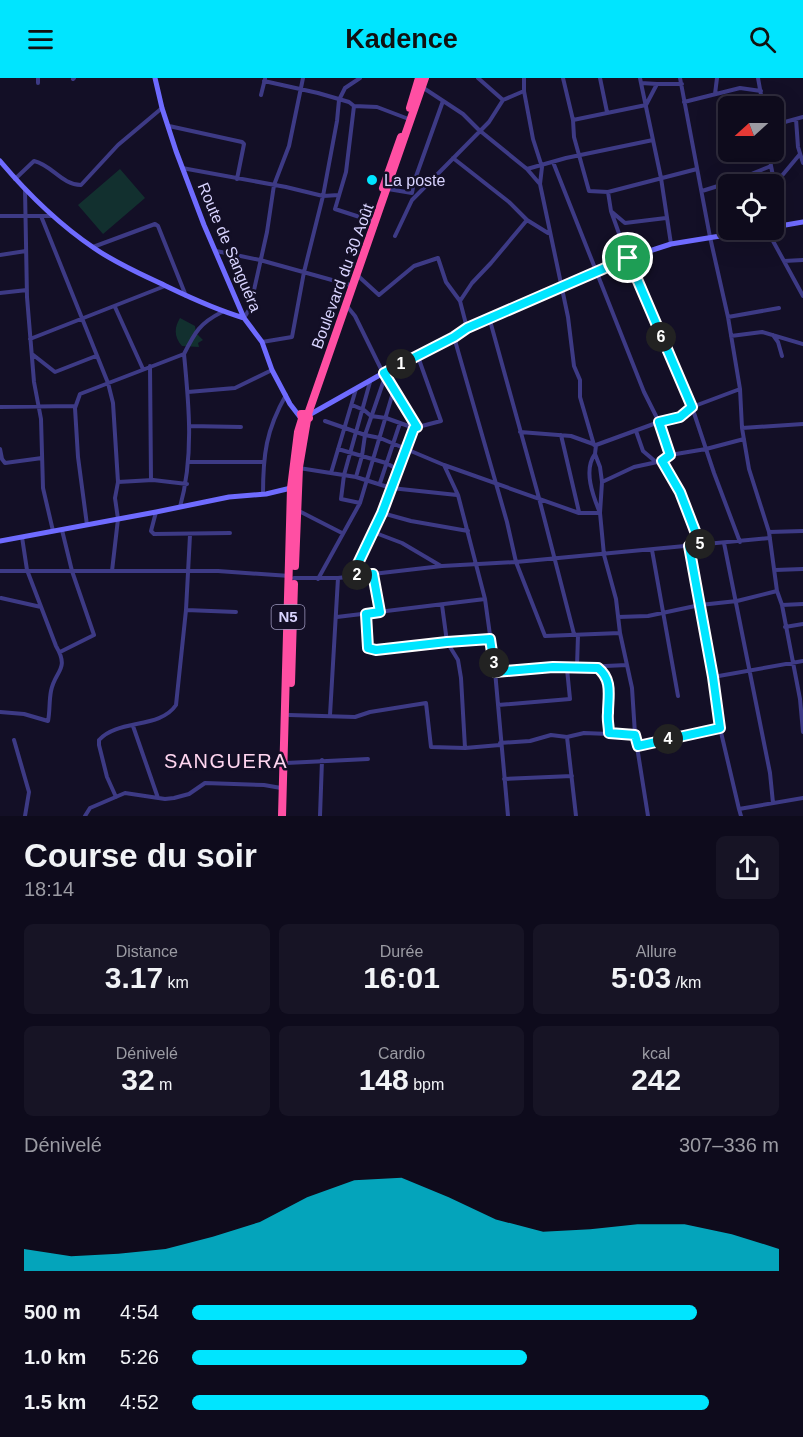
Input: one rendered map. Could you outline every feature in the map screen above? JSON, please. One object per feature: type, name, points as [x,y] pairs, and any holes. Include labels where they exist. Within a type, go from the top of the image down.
[{"type":"highway","name":"Boulevard du 30 Août","points":[[345,304],[419,78]]},
{"type":"highway","name":"Boulevard du 30 Août","points":[[283,816],[289,715],[291,488],[298,432],[388,189],[425,78]]},
{"type":"highway","name":"Boulevard du 30 Août","points":[[283,816],[282,788],[292,577],[299,467],[305,416]]},
{"type":"street","name":"Route de Sanguéra","points":[[155,78],[162,108],[182,168],[244,318],[262,342],[272,370],[290,405],[305,416]]},
{"type":"street","points":[[0,161],[15,179],[92,247],[126,267],[186,296],[222,312],[244,318],[250,308],[267,232],[274,185],[289,146],[303,78]]},
{"type":"street","points":[[262,342],[292,337],[304,272],[323,196],[339,99],[345,87],[360,78]]},
{"type":"street","points":[[478,78],[503,100]]},
{"type":"street","points":[[524,78],[524,91],[533,139],[542,166],[540,184],[549,233],[568,316],[574,366],[580,380],[579,397],[600,467],[602,482],[600,513],[604,555],[616,599],[620,633],[632,688],[635,735],[648,816]]},
{"type":"street","points":[[563,78],[573,120],[574,137],[589,190],[608,192],[697,169]]},
{"type":"street","points":[[600,78],[607,112]]},
{"type":"street","points":[[680,78],[710,237],[728,317],[740,389],[742,428],[749,469],[769,532],[777,591],[802,699],[803,732]]},
{"type":"street","points":[[715,94],[717,78]]},
{"type":"street","points":[[758,78],[762,96]]},
{"type":"street","points":[[261,95],[265,79],[349,102],[354,106],[377,107],[406,118]]},
{"type":"street","points":[[671,244],[661,178],[641,80],[657,84],[682,84]]},
{"type":"street","points":[[646,105],[657,84]]},
{"type":"street","points":[[422,87],[463,114],[527,169],[540,184]]},
{"type":"street","points":[[684,102],[740,88],[761,91]]},
{"type":"street","points":[[395,236],[412,200],[489,122],[503,100],[524,91]]},
{"type":"street","points":[[412,200],[414,182],[443,101]]},
{"type":"street","points":[[573,120],[646,105]]},
{"type":"street","points":[[354,106],[346,172],[335,209],[372,221]]},
{"type":"street","points":[[15,179],[34,161],[47,165],[71,183],[81,185],[118,145],[162,108]]},
{"type":"street","points":[[784,122],[803,117]]},
{"type":"street","points":[[796,119],[803,163]]},
{"type":"street","points":[[169,126],[242,142],[244,144],[237,179]]},
{"type":"street","points":[[527,169],[653,140]]},
{"type":"street","points":[[783,174],[800,154]]},
{"type":"street","points":[[453,158],[509,202],[527,220],[549,233]]},
{"type":"street","points":[[553,162],[644,392],[659,422],[670,455]]},
{"type":"street","points":[[770,162],[773,174]]},
{"type":"street","points":[[754,174],[771,166]]},
{"type":"street","points":[[182,168],[323,196],[339,195]]},
{"type":"street","points":[[702,191],[718,187]]},
{"type":"street","points":[[26,189],[30,339],[39,407],[44,488],[53,531]]},
{"type":"street","points":[[388,189],[412,194]]},
{"type":"street","points":[[608,192],[611,211],[628,258],[692,407],[740,542]]},
{"type":"street","points":[[611,211],[625,223],[666,218]]},
{"type":"street","points":[[0,216],[56,217]]},
{"type":"street","points":[[41,216],[108,383],[113,403],[118,482],[115,498],[118,519],[112,571]]},
{"type":"street","points":[[460,301],[472,283],[527,220]]},
{"type":"street","points":[[784,225],[803,222]]},
{"type":"street","points":[[92,247],[155,224],[158,226],[186,296]]},
{"type":"street","points":[[305,416],[489,317],[628,258],[671,244],[718,235]]},
{"type":"street","points":[[772,240],[803,296]]},
{"type":"street","points":[[0,255],[26,251]]},
{"type":"street","points":[[216,251],[260,260],[350,285]]},
{"type":"street","points":[[356,274],[379,295],[414,266],[438,258],[446,282],[460,301],[467,328]]},
{"type":"street","points":[[784,261],[803,260]]},
{"type":"street","points":[[30,339],[166,286]]},
{"type":"street","points":[[0,293],[27,290]]},
{"type":"street","points":[[345,304],[355,316],[415,428]]},
{"type":"street","points":[[115,306],[143,369]]},
{"type":"street","points":[[728,317],[779,308]]},
{"type":"street","points":[[180,507],[187,484],[189,462],[188,392],[184,354],[200,326],[222,312]]},
{"type":"street","points":[[489,317],[576,635],[577,667]]},
{"type":"street","points":[[731,336],[762,332],[803,344]]},
{"type":"street","points":[[772,334],[778,342],[782,356]]},
{"type":"street","points":[[454,337],[507,522],[516,562],[545,636],[620,633]]},
{"type":"street","points":[[32,353],[55,372],[96,356]]},
{"type":"street","points":[[87,525],[78,457],[75,406],[80,394],[184,354]]},
{"type":"street","points":[[352,405],[371,416],[386,418],[415,428],[441,421],[417,354]]},
{"type":"street","points":[[150,366],[151,480]]},
{"type":"street","points":[[188,392],[235,388],[272,370]]},
{"type":"street","points":[[356,477],[365,435],[385,375]]},
{"type":"street","points":[[360,502],[341,499],[344,475],[358,432],[370,382]]},
{"type":"street","points":[[331,473],[356,389]]},
{"type":"street","points":[[318,579],[360,502],[394,389]]},
{"type":"street","points":[[520,432],[571,436],[595,445],[659,422],[680,417],[692,407],[740,389]]},
{"type":"street","points":[[263,494],[263,462],[273,420],[286,395]]},
{"type":"street","points":[[0,407],[75,406]]},
{"type":"street","points":[[326,421],[380,438],[444,465],[579,513],[600,513]]},
{"type":"street","points":[[380,483],[400,423]]},
{"type":"street","points":[[742,428],[803,424]]},
{"type":"street","points":[[189,426],[241,427]]},
{"type":"street","points":[[352,576],[382,513],[415,428]]},
{"type":"street","points":[[636,431],[643,451],[659,461],[680,492],[700,544]]},
{"type":"street","points":[[561,435],[579,513]]},
{"type":"street","points":[[602,482],[634,467],[659,461],[670,455],[744,439]]},
{"type":"street","points":[[0,448],[2,459],[7,464],[42,458]]},
{"type":"street","points":[[338,449],[386,463],[399,470]]},
{"type":"street","points":[[596,454],[591,460],[590,477],[600,513]]},
{"type":"street","points":[[189,462],[263,462]]},
{"type":"street","points":[[444,465],[458,495],[484,599],[495,672],[508,816]]},
{"type":"street","points":[[299,467],[356,477],[391,488],[458,495]]},
{"type":"street","points":[[118,482],[151,480],[187,484]]},
{"type":"street","points":[[0,541],[229,497],[263,494],[291,488]]},
{"type":"street","points":[[297,510],[342,533]]},
{"type":"street","points":[[156,512],[151,531],[153,534],[230,533]]},
{"type":"street","points":[[382,513],[411,521],[468,531]]},
{"type":"street","points":[[60,652],[94,635],[72,571],[62,530]]},
{"type":"street","points":[[769,532],[803,531]]},
{"type":"street","points":[[373,532],[402,543],[442,566]]},
{"type":"street","points":[[116,797],[107,777],[99,740],[108,733],[166,715],[176,705],[186,610],[190,535]]},
{"type":"street","points":[[0,711],[24,714],[48,721],[51,692],[63,665],[60,652],[27,570],[22,537]]},
{"type":"street","points":[[0,571],[188,571],[318,579],[442,566],[476,566],[604,555],[770,538]]},
{"type":"street","points":[[724,543],[770,773],[773,803]]},
{"type":"street","points":[[689,546],[720,728],[741,816]]},
{"type":"street","points":[[652,550],[678,696]]},
{"type":"street","points":[[775,570],[803,569]]},
{"type":"street","points":[[373,574],[380,612]]},
{"type":"street","points":[[330,715],[338,578]]},
{"type":"street","points":[[618,617],[648,616],[700,605],[737,601],[777,591]]},
{"type":"street","points":[[1,598],[41,607]]},
{"type":"street","points":[[337,617],[484,599]]},
{"type":"street","points":[[782,605],[803,604]]},
{"type":"street","points":[[442,605],[447,642],[458,660],[461,678],[465,748]]},
{"type":"street","points":[[186,610],[236,612]]},
{"type":"street","points":[[366,614],[368,648],[376,650],[490,639]]},
{"type":"street","points":[[785,627],[803,624]]},
{"type":"street","points":[[713,677],[803,661]]},
{"type":"street","points":[[495,672],[553,667],[567,669],[627,665]]},
{"type":"street","points":[[598,668],[606,674],[609,683],[609,733]]},
{"type":"street","points":[[498,705],[570,699],[567,669]]},
{"type":"street","points":[[289,715],[355,717],[370,712],[426,703],[431,747],[465,748],[530,741],[551,735],[567,737],[576,734],[609,733],[635,735]]},
{"type":"street","points":[[133,726],[158,798]]},
{"type":"street","points":[[638,746],[720,728]]},
{"type":"street","points":[[567,737],[576,816]]},
{"type":"street","points":[[14,740],[29,792],[25,816]]},
{"type":"street","points":[[286,763],[368,759]]},
{"type":"street","points":[[320,816],[322,760]]},
{"type":"street","points":[[504,779],[572,776]]},
{"type":"street","points":[[86,816],[90,808],[129,793],[169,799],[189,795],[205,783],[264,785],[282,788]]},
{"type":"street","points":[[739,809],[803,798]]},
{"type":"green space","points":[[120,169],[145,198],[103,234],[78,205]]},
{"type":"green space","points":[[180,318],[195,326],[196,333],[203,340],[198,343],[199,347],[182,346],[179,343],[176,332]]},
{"type":"place","name":"La poste","points":[[372,180]]},
{"type":"district","name":"SANGUERA","points":[[226,761]]},
{"type":"route","points":[[628,258],[692,407],[680,417],[659,422],[670,455],[662,461],[680,492],[700,544],[689,546],[720,728],[638,746],[635,735],[609,733],[609,683],[606,674],[598,668],[553,667],[495,672],[490,639],[376,650],[368,648],[366,614],[380,612],[373,574],[352,576],[382,513],[414,428],[417,427],[384,373],[489,317],[628,258]]}]
